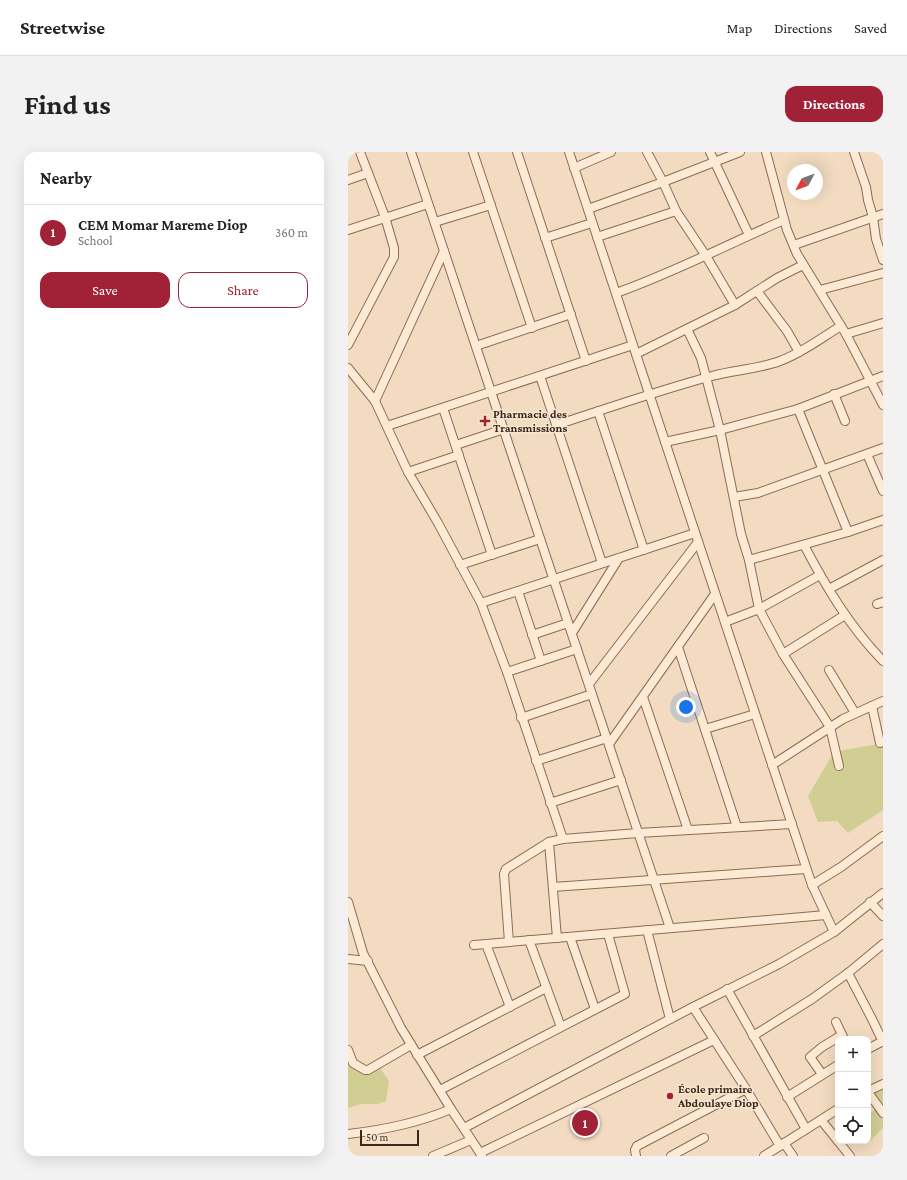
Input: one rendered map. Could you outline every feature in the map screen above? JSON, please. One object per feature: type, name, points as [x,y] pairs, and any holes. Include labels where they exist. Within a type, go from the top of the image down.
[{"type":"street","points":[[348,345],[394,257],[394,248],[385,217],[360,152]]},
{"type":"street","points":[[411,152],[670,928]]},
{"type":"street","points":[[473,152],[532,328]]},
{"type":"street","points":[[517,152],[586,361]]},
{"type":"street","points":[[569,152],[806,869],[834,932]]},
{"type":"street","points":[[574,168],[611,152]]},
{"type":"street","points":[[647,152],[676,211],[706,256],[735,305]]},
{"type":"street","points":[[710,152],[749,235]]},
{"type":"street","points":[[588,208],[663,182],[740,152]]},
{"type":"street","points":[[766,152],[784,220],[803,265],[820,290],[846,334],[872,381],[883,405]]},
{"type":"street","points":[[854,152],[862,173],[873,217],[876,239],[883,260]]},
{"type":"street","points":[[348,180],[368,173]]},
{"type":"street","points":[[348,230],[428,204]]},
{"type":"street","points":[[435,222],[491,205]]},
{"type":"street","points":[[597,237],[676,211]]},
{"type":"street","points":[[794,245],[850,227],[883,214]]},
{"type":"street","points":[[616,293],[706,256],[784,220]]},
{"type":"street","points":[[545,238],[592,222]]},
{"type":"street","points":[[375,401],[444,251]]},
{"type":"street","points":[[387,426],[586,361],[634,349],[687,329],[735,305],[803,265]]},
{"type":"street","points":[[820,290],[883,273]]},
{"type":"street","points":[[757,291],[787,331],[799,352]]},
{"type":"street","points":[[476,346],[571,314]]},
{"type":"street","points":[[846,334],[883,323]]},
{"type":"street","points":[[556,425],[649,394],[729,371],[780,361],[799,352],[841,326]]},
{"type":"street","points":[[687,329],[701,358],[720,430],[740,534],[749,560],[759,609],[783,654],[830,727],[840,766]]},
{"type":"street","points":[[348,368],[375,401],[408,472],[438,523],[481,603],[507,672],[563,839]]},
{"type":"street","points":[[540,376],[602,563]]},
{"type":"street","points":[[665,442],[720,430],[798,408],[883,376]]},
{"type":"street","points":[[834,394],[845,421]]},
{"type":"street","points":[[443,408],[492,555]]},
{"type":"street","points":[[798,408],[848,532]]},
{"type":"street","points":[[598,411],[644,550]]},
{"type":"street","points":[[456,445],[504,429]]},
{"type":"street","points":[[734,497],[758,493],[883,448]]},
{"type":"street","points":[[867,454],[883,491]]},
{"type":"street","points":[[408,472],[459,455]]},
{"type":"street","points":[[749,560],[848,532],[883,520]]},
{"type":"street","points":[[481,603],[695,533]]},
{"type":"street","points":[[460,565],[540,539]]},
{"type":"street","points":[[589,684],[698,542]]},
{"type":"street","points":[[804,545],[820,575],[845,615],[862,638],[883,661]]},
{"type":"street","points":[[572,633],[619,558]]},
{"type":"street","points":[[829,589],[883,560]]},
{"type":"street","points":[[725,622],[759,609],[820,575]]},
{"type":"street","points":[[518,591],[541,661]]},
{"type":"street","points":[[536,761],[608,741],[643,697],[715,594]]},
{"type":"street","points":[[783,654],[845,615]]},
{"type":"street","points":[[532,635],[568,624]]},
{"type":"street","points":[[678,646],[737,827]]},
{"type":"street","points":[[507,672],[577,649]]},
{"type":"street","points":[[829,670],[855,713]]},
{"type":"street","points":[[522,718],[592,694]]},
{"type":"street","points":[[643,697],[688,830]]},
{"type":"street","points":[[772,765],[830,727],[855,713],[883,701]]},
{"type":"street","points":[[872,706],[880,743]]},
{"type":"street","points":[[706,729],[755,714]]},
{"type":"street","points":[[550,803],[621,780]]},
{"type":"street","points":[[509,942],[504,874],[506,869],[549,842],[563,839],[638,833],[792,824]]},
{"type":"street","points":[[812,885],[841,867],[883,836]]},
{"type":"street","points":[[549,842],[558,938]]},
{"type":"street","points":[[553,887],[806,869]]},
{"type":"street","points":[[464,1128],[727,989],[779,964],[834,932],[883,893]]},
{"type":"street","points":[[348,902],[363,953],[393,1013],[417,1055],[481,1154],[714,1040]]},
{"type":"street","points":[[870,902],[883,916]]},
{"type":"street","points":[[474,945],[826,915]]},
{"type":"street","points":[[647,930],[670,1019]]},
{"type":"street","points":[[440,1090],[625,994],[608,934]]},
{"type":"street","points":[[570,937],[595,1009]]},
{"type":"street","points":[[529,940],[561,1027]]},
{"type":"street","points":[[486,944],[510,1007]]},
{"type":"street","points":[[753,1036],[812,999],[848,973],[883,944]]},
{"type":"street","points":[[348,959],[368,962]]},
{"type":"street","points":[[848,973],[883,1042],[871,1048]]},
{"type":"street","points":[[417,1055],[546,988]]},
{"type":"street","points":[[727,989],[806,1129]]},
{"type":"street","points":[[693,1007],[782,1144],[793,1156]]},
{"type":"street","points":[[836,1022],[843,1036]]},
{"type":"street","points":[[822,1074],[810,1057],[822,1047],[835,1041]]},
{"type":"street","points":[[348,1050],[353,1063],[365,1070],[368,1070],[411,1045]]},
{"type":"street","points":[[787,1097],[822,1074],[835,1068]]},
{"type":"street","points":[[871,1090],[883,1084]]},
{"type":"street","points":[[636,1156],[635,1150],[637,1146],[746,1089]]},
{"type":"street","points":[[871,1096],[883,1113]]},
{"type":"street","points":[[348,1134],[393,1128],[422,1120],[451,1109]]},
{"type":"street","points":[[764,1156],[835,1111]]},
{"type":"street","points":[[821,1120],[835,1137]]},
{"type":"street","points":[[671,1156],[704,1138]]},
{"type":"street","points":[[433,1156],[471,1140]]},
{"type":"street","points":[[840,1144],[850,1156]]},
{"type":"shaded area","points":[[883,743],[883,810],[848,833],[837,821],[818,822],[808,796],[834,752]]},
{"type":"shaded area","points":[[348,1063],[360,1070],[378,1065],[389,1081],[386,1101],[378,1104],[361,1104],[348,1108]]},
{"type":"shaded area","points":[[883,1079],[883,1128],[871,1140],[871,1113],[876,1109],[871,1094],[871,1084]]},
{"type":"place","name":"Pharmacie des Transmissions","points":[[485,421]]},
{"type":"place","name":"École primaire Abdoulaye Diop","points":[[670,1096]]},
{"type":"place","name":"CEM Momar Mareme Diop","points":[[585,1123]]}]
